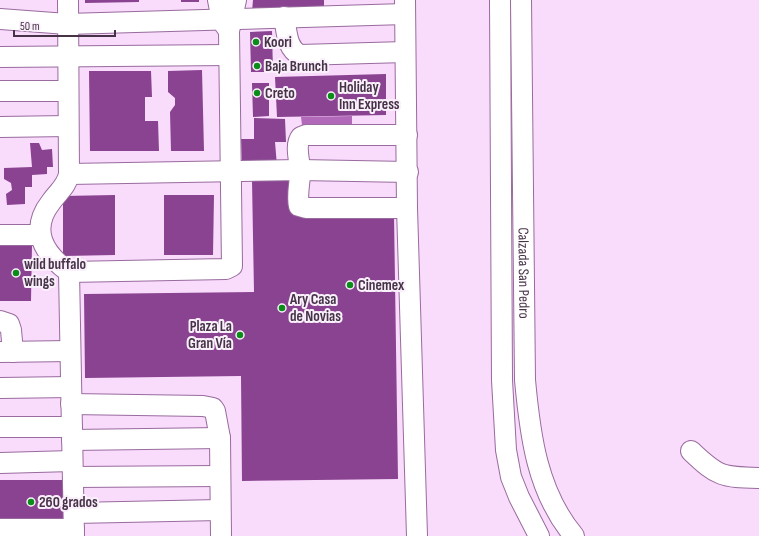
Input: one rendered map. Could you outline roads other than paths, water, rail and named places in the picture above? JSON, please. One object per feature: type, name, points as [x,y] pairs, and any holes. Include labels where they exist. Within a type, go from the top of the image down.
[{"type":"street","points":[[68,0],[69,174],[64,187],[44,212],[40,235],[49,255],[69,272],[229,268],[232,263],[228,24],[236,0]]},
{"type":"street","points":[[218,0],[228,24]]},
{"type":"street","name":"Calzada San Pedro","points":[[500,0],[502,126],[502,380],[506,450],[512,477],[519,497],[539,536]]},
{"type":"street","name":"Calzada San Pedro","points":[[521,0],[525,380],[529,422],[541,478],[551,503],[574,536]]},
{"type":"street","points":[[0,19],[68,24],[228,24],[284,17],[334,8],[405,7],[408,172],[407,208],[417,536]]},
{"type":"street","points":[[284,17],[289,45],[293,51],[300,54],[405,52]]},
{"type":"street","points":[[0,57],[229,55]]},
{"type":"street","points":[[0,90],[68,91]]},
{"type":"street","points":[[0,127],[68,126]]},
{"type":"street","points":[[502,126],[523,127]]},
{"type":"street","points":[[407,135],[306,135],[301,136],[298,147],[300,170],[298,200],[300,207],[407,208]]},
{"type":"street","points":[[69,174],[300,170],[408,172]]},
{"type":"street","points":[[0,236],[40,235]]},
{"type":"street","points":[[69,272],[74,526]]},
{"type":"street","points":[[0,321],[9,324],[11,330],[6,352],[70,351]]},
{"type":"street","points":[[502,380],[525,380]]},
{"type":"street","points":[[0,388],[71,396],[208,406],[215,411],[220,438],[221,536]]},
{"type":"street","points":[[0,427],[72,433],[220,438]]},
{"type":"street","points":[[691,451],[709,468],[720,475],[730,477],[759,478]]},
{"type":"street","points":[[0,463],[73,469],[220,476]]},
{"type":"street","points":[[0,529],[74,526],[220,510]]},
{"type":"place","name":"Koori","points":[[256,42]]},
{"type":"place","name":"Baja Brunch","points":[[257,66]]},
{"type":"place","name":"Creto","points":[[257,93]]},
{"type":"place","name":"Holiday Inn Express","points":[[331,96]]},
{"type":"place","name":"wild buffalo wings","points":[[16,273]]},
{"type":"place","name":"Cinemex","points":[[350,285]]},
{"type":"place","name":"Ary Casa de Novias","points":[[282,308]]},
{"type":"place","name":"Plaza La Gran Vía","points":[[240,335]]},
{"type":"place","name":"260 grados","points":[[31,502]]}]
